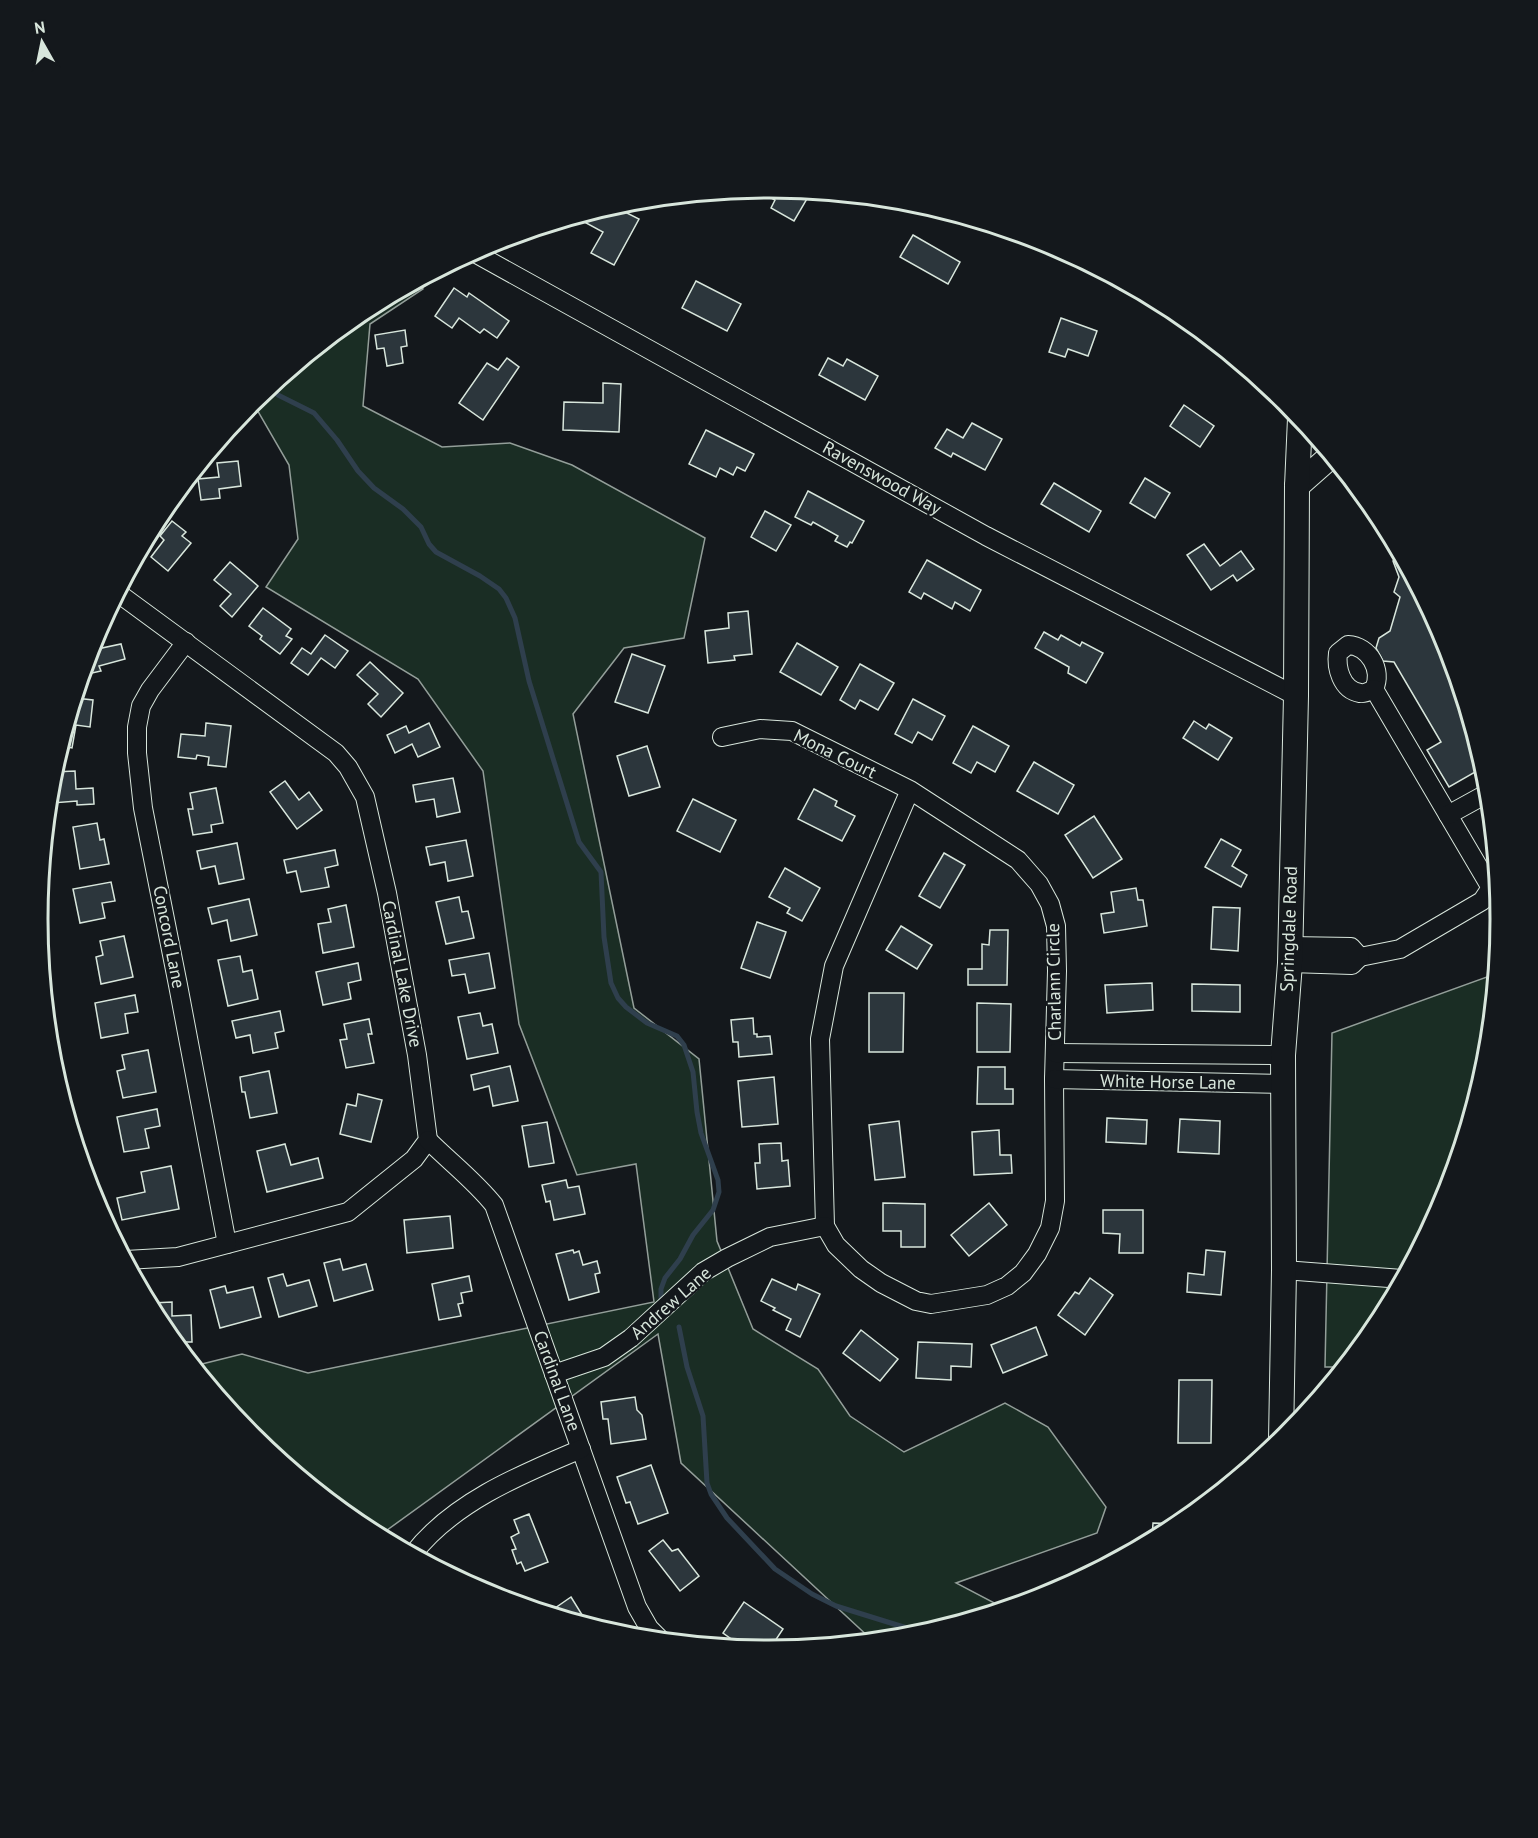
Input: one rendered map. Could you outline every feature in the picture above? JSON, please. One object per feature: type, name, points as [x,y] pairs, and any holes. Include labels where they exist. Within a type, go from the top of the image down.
[{"type":"main road","name":"Springdale Road","points":[[1281,1427],[1284,1270],[1283,1055],[1290,954],[1299,431]]},
{"type":"main road","points":[[1297,486],[1325,461]]},
{"type":"street","name":"Ravenswood Way","points":[[482,258],[986,536],[1296,696]]},
{"type":"street","name":"Cardinal Lake Drive","points":[[124,597],[336,753],[348,767],[365,797],[387,893],[415,1043],[428,1140]]},
{"type":"street","name":"Concord Lane","points":[[186,642],[150,690],[141,706],[137,727],[137,753],[143,808],[227,1244]]},
{"type":"street","points":[[1374,689],[1448,816],[1488,875]]},
{"type":"street","name":"Mona Court","points":[[722,737],[760,729],[792,731],[910,790]]},
{"type":"street","points":[[825,1226],[820,1039],[834,966],[910,790]]},
{"type":"street","name":"Charlann Circle","points":[[825,1226],[836,1245],[861,1269],[881,1283],[916,1301],[932,1304],[987,1295],[1007,1286],[1030,1264],[1050,1228],[1055,1201],[1054,1079],[1058,970],[1056,926],[1050,904],[1039,884],[1018,860],[910,790]]},
{"type":"street","points":[[1448,816],[1479,798]]},
{"type":"street","points":[[1290,954],[1351,947],[1360,957],[1400,949],[1482,901],[1489,891]]},
{"type":"street","name":"White Horse Lane","points":[[1055,1053],[1283,1055]]},
{"type":"street","name":"White Horse Lane","points":[[1054,1079],[1283,1084]]},
{"type":"street","points":[[134,1260],[178,1257],[348,1212],[414,1159],[428,1140]]},
{"type":"street","name":"Cardinal Lane","points":[[428,1140],[454,1166],[481,1188],[494,1205],[638,1607],[651,1630]]},
{"type":"street","name":"Andrew Lane","points":[[554,1374],[604,1357],[631,1338],[703,1272],[727,1258],[770,1237],[825,1226]]},
{"type":"street","points":[[1284,1270],[1394,1278]]},
{"type":"street","points":[[417,1548],[447,1520],[489,1492],[531,1470],[581,1449]]},
{"type":"green space","points":[[422,287],[370,324],[363,406],[442,447],[510,443],[572,465],[705,538],[684,638],[624,648],[573,714],[634,1008],[699,1059],[717,1241],[753,1329],[818,1369],[850,1416],[904,1452],[1005,1403],[1048,1427],[1106,1507],[1097,1533],[956,1583],[996,1604],[910,1626],[865,1634],[681,1463],[658,1334],[387,1530],[330,1491],[294,1461],[259,1429],[202,1364],[242,1354],[308,1373],[654,1302],[636,1164],[577,1175],[519,1024],[483,771],[418,679],[266,587],[298,539],[289,465],[258,411],[330,347],[368,320]]},
{"type":"green space","points":[[1487,977],[1476,1060],[1452,1151],[1435,1195],[1416,1238],[1368,1320],[1334,1367],[1325,1367],[1332,1033]]},
{"type":"building","points":[[772,198],[807,200],[794,221],[771,208],[775,200]]},
{"type":"building","points":[[626,212],[639,219],[614,265],[591,253],[603,232],[585,222]]},
{"type":"building","points":[[913,235],[960,262],[948,284],[900,257]]},
{"type":"building","points":[[696,281],[741,304],[727,331],[682,308]]},
{"type":"building","points":[[454,288],[467,297],[469,293],[509,321],[497,338],[484,329],[480,333],[459,318],[452,328],[435,316]]},
{"type":"building","points":[[1061,318],[1097,331],[1088,356],[1068,349],[1065,357],[1049,352]]},
{"type":"building","points":[[405,330],[407,346],[401,347],[403,363],[387,366],[384,348],[377,349],[375,335]]},
{"type":"building","points":[[507,358],[519,367],[483,420],[459,403],[487,363],[498,370]]},
{"type":"building","points":[[828,358],[843,366],[847,359],[878,376],[865,400],[819,375]]},
{"type":"building","points":[[603,383],[621,384],[619,432],[563,430],[564,402],[603,403]]},
{"type":"building","points":[[1184,405],[1214,426],[1200,447],[1170,426]]},
{"type":"building","points":[[972,423],[1002,439],[985,470],[953,453],[951,457],[935,448],[947,429],[963,438]]},
{"type":"building","points":[[706,430],[754,454],[745,471],[737,467],[733,475],[720,468],[716,477],[689,464]]},
{"type":"building","points":[[238,461],[241,486],[219,489],[220,498],[201,500],[198,479],[219,477],[217,463]]},
{"type":"building","points":[[1145,478],[1170,493],[1155,518],[1130,503]]},
{"type":"building","points":[[1054,483],[1101,511],[1089,532],[1041,504]]},
{"type":"building","points":[[808,491],[864,521],[852,543],[850,542],[847,547],[835,541],[838,536],[813,522],[811,525],[795,517]]},
{"type":"building","points":[[765,511],[791,525],[776,551],[751,537]]},
{"type":"building","points":[[172,521],[186,532],[182,536],[191,543],[168,571],[151,557],[164,540],[160,536]]},
{"type":"building","points":[[1204,544],[1220,566],[1241,551],[1254,569],[1237,581],[1233,575],[1211,590],[1187,555]]},
{"type":"building","points":[[927,560],[981,590],[970,611],[955,602],[952,609],[924,593],[921,599],[909,592]]},
{"type":"building","points":[[1393,561],[1416,600],[1435,643],[1452,687],[1465,732],[1475,772],[1449,787],[1427,750],[1441,742],[1394,662],[1383,661],[1376,648],[1379,638],[1390,631],[1400,597],[1394,592],[1399,577]]},
{"type":"building","points":[[230,562],[258,586],[232,617],[220,606],[231,594],[214,580]]},
{"type":"building","points":[[263,608],[291,629],[286,636],[292,639],[280,654],[260,639],[262,636],[249,626]]},
{"type":"building","points":[[748,611],[752,654],[734,656],[735,660],[708,663],[705,631],[729,628],[728,613]]},
{"type":"building","points":[[1044,632],[1058,640],[1061,635],[1080,646],[1082,642],[1103,653],[1086,683],[1068,673],[1069,667],[1035,648]]},
{"type":"building","points":[[325,635],[348,651],[335,668],[321,658],[308,675],[291,663],[302,648],[311,654]]},
{"type":"building","points":[[797,643],[838,667],[821,695],[780,672]]},
{"type":"building","points":[[121,644],[125,659],[99,666],[101,671],[91,673],[101,648]]},
{"type":"building","points":[[632,654],[665,666],[648,713],[615,702]]},
{"type":"building","points":[[370,662],[403,693],[381,717],[368,704],[378,694],[357,675]]},
{"type":"building","points":[[860,664],[894,683],[878,710],[860,700],[855,709],[840,700]]},
{"type":"building","points":[[83,699],[93,700],[90,727],[76,725],[72,748],[69,748]]},
{"type":"building","points":[[913,699],[945,716],[932,740],[918,732],[912,743],[895,734]]},
{"type":"building","points":[[1194,721],[1206,729],[1209,724],[1232,738],[1218,760],[1183,738]]},
{"type":"building","points":[[206,723],[231,726],[226,767],[208,765],[209,757],[197,755],[196,759],[178,757],[181,734],[205,736]]},
{"type":"building","points":[[429,723],[440,747],[418,757],[412,744],[395,753],[387,735],[406,726],[409,733]]},
{"type":"building","points":[[973,726],[1009,746],[995,772],[977,762],[971,773],[953,763]]},
{"type":"building","points":[[647,746],[660,787],[629,796],[617,756]]},
{"type":"building","points":[[1034,762],[1074,785],[1058,814],[1017,791]]},
{"type":"building","points":[[75,771],[76,789],[93,788],[94,804],[77,805],[77,801],[58,803],[64,772]]},
{"type":"building","points":[[453,778],[460,812],[437,817],[434,799],[416,802],[413,785]]},
{"type":"building","points":[[285,781],[299,800],[309,792],[322,810],[297,829],[270,792]]},
{"type":"building","points":[[216,788],[223,823],[211,825],[212,832],[193,835],[188,809],[193,809],[190,793]]},
{"type":"building","points":[[814,789],[837,801],[835,806],[855,816],[842,841],[798,819]]},
{"type":"building","points":[[693,799],[736,820],[720,852],[677,831]]},
{"type":"building","points":[[1094,816],[1122,859],[1093,878],[1065,835]]},
{"type":"building","points":[[97,823],[100,840],[104,839],[109,864],[80,869],[73,827]]},
{"type":"building","points":[[1221,839],[1241,850],[1232,866],[1247,875],[1241,887],[1205,867]]},
{"type":"building","points":[[466,840],[473,876],[448,881],[445,862],[430,865],[426,847]]},
{"type":"building","points":[[237,843],[244,879],[219,884],[215,866],[201,869],[197,851]]},
{"type":"building","points":[[335,850],[338,865],[325,868],[329,887],[301,892],[296,871],[287,873],[284,860]]},
{"type":"building","points":[[944,853],[965,865],[940,908],[919,896]]},
{"type":"building","points":[[785,868],[820,888],[802,921],[787,913],[790,908],[769,897]]},
{"type":"building","points":[[111,882],[115,901],[102,903],[105,918],[80,923],[73,889]]},
{"type":"building","points":[[1136,888],[1138,900],[1143,900],[1147,926],[1104,933],[1101,914],[1114,912],[1111,892]]},
{"type":"building","points":[[459,897],[462,912],[468,911],[474,938],[446,944],[436,902]]},
{"type":"building","points":[[249,899],[257,935],[231,941],[227,920],[212,924],[208,908]]},
{"type":"building","points":[[346,905],[354,947],[323,953],[318,924],[331,922],[328,909]]},
{"type":"building","points":[[1213,907],[1240,908],[1238,951],[1211,949]]},
{"type":"building","points":[[757,922],[786,932],[770,978],[741,968]]},
{"type":"building","points":[[901,926],[932,945],[917,969],[886,950]]},
{"type":"building","points":[[990,930],[1008,930],[1007,985],[968,985],[968,969],[982,969],[982,944],[989,945]]},
{"type":"building","points":[[124,936],[133,977],[101,984],[96,957],[103,955],[100,941]]},
{"type":"building","points":[[489,953],[495,988],[469,993],[465,974],[452,976],[449,960]]},
{"type":"building","points":[[240,956],[243,972],[252,970],[258,999],[228,1006],[218,960]]},
{"type":"building","points":[[358,963],[361,980],[348,983],[351,999],[323,1005],[316,972]]},
{"type":"building","points":[[1152,983],[1153,1010],[1107,1013],[1105,985]]},
{"type":"building","points":[[1192,984],[1240,985],[1240,1012],[1192,1011]]},
{"type":"building","points":[[869,993],[904,993],[903,1052],[869,1052]]},
{"type":"building","points":[[135,995],[138,1012],[125,1014],[128,1033],[101,1038],[95,1003]]},
{"type":"building","points":[[977,1003],[1011,1004],[1010,1052],[977,1052]]},
{"type":"building","points":[[280,1011],[284,1031],[275,1033],[278,1048],[253,1053],[250,1035],[236,1038],[232,1021]]},
{"type":"building","points":[[480,1013],[483,1026],[492,1024],[498,1053],[467,1059],[458,1017]]},
{"type":"building","points":[[753,1018],[754,1034],[757,1034],[757,1037],[770,1036],[772,1054],[739,1057],[738,1042],[733,1042],[731,1020]]},
{"type":"building","points":[[369,1019],[372,1034],[368,1034],[374,1063],[346,1068],[340,1040],[347,1039],[344,1024]]},
{"type":"building","points":[[148,1050],[156,1092],[123,1098],[117,1071],[125,1069],[122,1055]]},
{"type":"building","points":[[510,1066],[518,1101],[493,1106],[489,1086],[474,1090],[471,1075]]},
{"type":"building","points":[[978,1067],[1005,1067],[1005,1089],[1013,1089],[1013,1104],[977,1104]]},
{"type":"building","points":[[269,1071],[277,1113],[250,1118],[240,1077]]},
{"type":"building","points":[[774,1077],[778,1124],[742,1127],[738,1081]]},
{"type":"building","points":[[358,1094],[382,1100],[371,1142],[340,1134],[347,1104],[356,1106]]},
{"type":"building","points":[[157,1109],[160,1126],[145,1129],[149,1148],[124,1152],[117,1117]]},
{"type":"building","points":[[1107,1118],[1147,1120],[1146,1144],[1106,1142]]},
{"type":"building","points":[[1180,1119],[1220,1121],[1219,1154],[1178,1152]]},
{"type":"building","points":[[899,1121],[905,1177],[875,1180],[869,1125]]},
{"type":"building","points":[[547,1122],[554,1163],[529,1167],[522,1126]]},
{"type":"building","points":[[999,1130],[1000,1155],[1011,1155],[1012,1173],[974,1175],[972,1132]]},
{"type":"building","points":[[781,1143],[782,1161],[788,1160],[790,1186],[757,1189],[755,1163],[760,1163],[759,1144]]},
{"type":"building","points":[[285,1144],[291,1165],[318,1158],[323,1178],[267,1192],[257,1151]]},
{"type":"building","points":[[171,1166],[179,1209],[122,1220],[117,1198],[145,1192],[141,1172]]},
{"type":"building","points":[[566,1180],[568,1188],[579,1186],[585,1214],[554,1220],[550,1201],[546,1202],[542,1185]]},
{"type":"building","points":[[883,1203],[925,1204],[925,1247],[901,1247],[901,1231],[883,1231]]},
{"type":"building","points":[[989,1203],[1007,1225],[969,1256],[951,1235]]},
{"type":"building","points":[[1103,1210],[1143,1210],[1143,1253],[1119,1253],[1120,1234],[1103,1233]]},
{"type":"building","points":[[450,1216],[453,1248],[407,1253],[404,1220]]},
{"type":"building","points":[[573,1250],[574,1253],[579,1251],[583,1265],[597,1261],[600,1273],[595,1274],[599,1292],[569,1300],[556,1254]]},
{"type":"building","points":[[1206,1250],[1225,1252],[1221,1295],[1187,1292],[1188,1273],[1204,1275]]},
{"type":"building","points":[[340,1259],[343,1270],[366,1264],[373,1290],[334,1301],[324,1263]]},
{"type":"building","points":[[283,1274],[287,1286],[309,1280],[317,1306],[279,1317],[268,1278]]},
{"type":"building","points":[[469,1276],[472,1291],[461,1293],[463,1303],[458,1304],[461,1316],[439,1320],[432,1284]]},
{"type":"building","points":[[1090,1278],[1113,1295],[1085,1335],[1058,1315],[1075,1292],[1079,1294]]},
{"type":"building","points":[[772,1279],[796,1290],[798,1284],[820,1294],[800,1337],[786,1330],[791,1319],[761,1301]]},
{"type":"building","points":[[225,1286],[227,1293],[253,1287],[261,1317],[220,1328],[210,1290]]},
{"type":"building","points":[[172,1302],[172,1316],[191,1315],[192,1342],[186,1342],[159,1303]]},
{"type":"building","points":[[1036,1327],[1047,1355],[1003,1373],[991,1345]]},
{"type":"building","points":[[861,1330],[898,1359],[880,1381],[843,1353]]},
{"type":"building","points":[[918,1342],[972,1344],[971,1367],[951,1366],[951,1380],[916,1378]]},
{"type":"building","points":[[1179,1380],[1212,1380],[1211,1443],[1178,1443]]},
{"type":"building","points":[[635,1397],[637,1410],[642,1415],[646,1439],[611,1444],[608,1419],[603,1419],[601,1402]]},
{"type":"building","points":[[651,1465],[668,1513],[638,1524],[630,1502],[626,1503],[617,1477]]},
{"type":"building","points":[[529,1514],[548,1562],[525,1571],[521,1562],[517,1564],[512,1550],[516,1549],[511,1537],[519,1533],[514,1520]]},
{"type":"building","points":[[1153,1523],[1161,1523],[1153,1529]]},
{"type":"building","points":[[663,1540],[672,1551],[678,1549],[699,1576],[680,1591],[649,1551]]},
{"type":"building","points":[[571,1597],[582,1615],[582,1615],[556,1607]]},
{"type":"building","points":[[744,1602],[783,1629],[776,1640],[731,1638],[723,1633]]},
{"type":"waterway","points":[[276,393],[314,413],[337,440],[358,471],[374,488],[403,509],[421,527],[429,544],[436,552],[499,589],[515,618],[529,681],[579,842],[601,872],[604,937],[611,983],[618,998],[626,1007],[647,1023],[677,1036],[684,1045],[693,1072],[701,1133],[718,1180],[719,1192],[713,1210],[693,1235],[680,1259],[665,1278],[661,1298]]},
{"type":"waterway","points":[[679,1327],[687,1367],[703,1416],[707,1483],[711,1494],[727,1518],[775,1569],[812,1594],[836,1606],[904,1627]]}]
